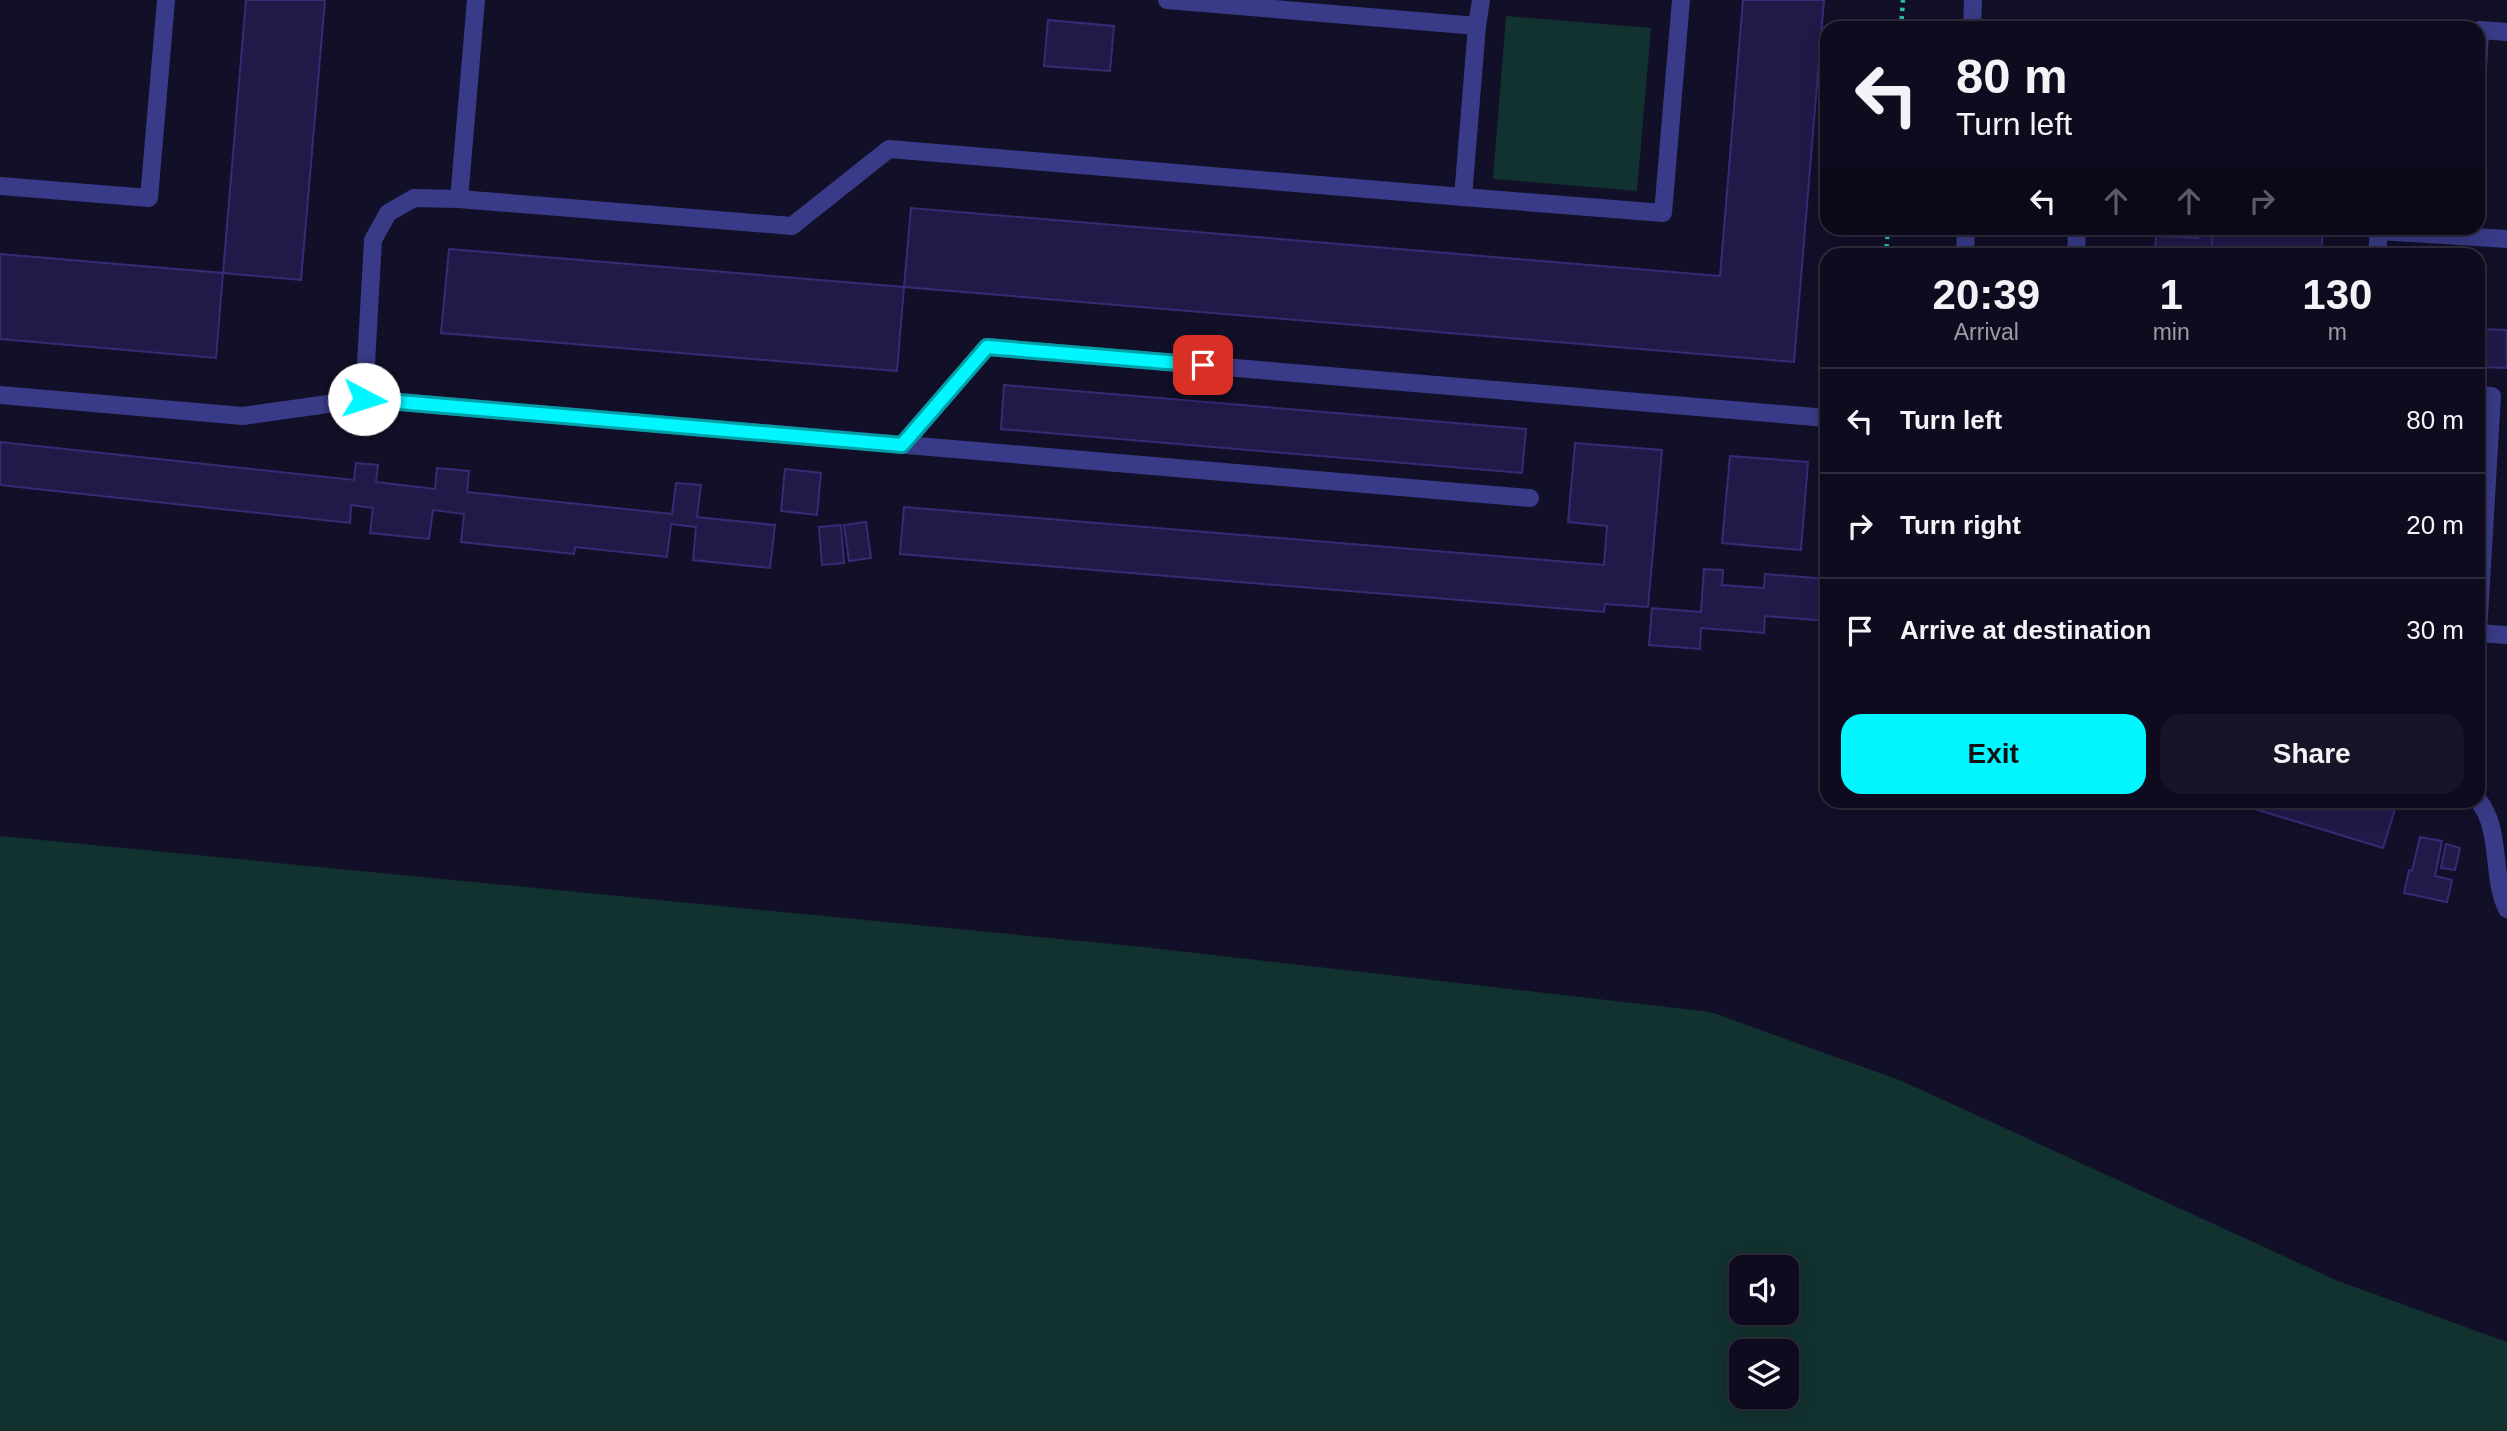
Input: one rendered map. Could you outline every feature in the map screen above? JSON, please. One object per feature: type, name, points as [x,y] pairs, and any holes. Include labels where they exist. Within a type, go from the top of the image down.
[{"type":"street","points":[[0,186],[149,198],[166,0]]},
{"type":"street","points":[[459,199],[476,0]]},
{"type":"street","points":[[1167,0],[1477,26]]},
{"type":"street","points":[[1462,197],[1481,0]]},
{"type":"street","points":[[364,399],[373,240],[388,213],[414,198],[459,199],[792,226],[890,149],[1663,213],[1681,0]]},
{"type":"street","points":[[1972,21],[1973,0]]},
{"type":"street","points":[[2485,30],[2507,32]]},
{"type":"street","points":[[2485,235],[2507,239]]},
{"type":"street","points":[[902,445],[987,347],[1820,417]]},
{"type":"street","points":[[0,395],[243,416],[364,399],[1530,498]]},
{"type":"street","points":[[2485,396],[2492,396],[2485,514]]},
{"type":"street","points":[[2485,633],[2507,635]]},
{"type":"street","points":[[2483,808],[2490,821],[2498,883],[2507,909]]},
{"type":"path","points":[[1902,21],[1903,0]]},
{"type":"green space","points":[[1506,16],[1651,28],[1637,191],[1493,179]]},
{"type":"green space","points":[[0,836],[1143,947],[1711,1012],[1902,1081],[2338,1281],[2507,1342],[2507,1431],[0,1431]]},
{"type":"building","points":[[246,0],[325,0],[301,280],[223,273]]},
{"type":"building","points":[[1743,0],[1824,0],[1822,21],[1820,21],[1794,362],[904,287],[911,208],[1720,276]]},
{"type":"building","points":[[1048,20],[1114,26],[1110,71],[1044,66]]},
{"type":"building","points":[[2198,235],[2212,235],[2212,248],[2155,248],[2156,236],[2198,238]]},
{"type":"building","points":[[2212,235],[2322,235],[2322,248],[2212,248]]},
{"type":"building","points":[[449,249],[904,287],[897,371],[441,333]]},
{"type":"building","points":[[0,254],[223,273],[216,358],[0,339]]},
{"type":"building","points":[[2485,329],[2507,330],[2507,368],[2485,367]]},
{"type":"building","points":[[1004,385],[1526,429],[1522,473],[1001,429]]},
{"type":"building","points":[[0,442],[354,480],[356,463],[378,465],[376,482],[435,489],[437,468],[469,471],[467,492],[672,514],[676,483],[701,485],[697,517],[775,525],[770,568],[693,560],[696,527],[671,524],[667,557],[575,547],[574,554],[461,542],[464,514],[433,510],[429,539],[370,533],[373,508],[351,505],[350,523],[0,485]]},
{"type":"building","points":[[1575,443],[1662,450],[1648,607],[1605,604],[1604,612],[900,554],[904,507],[1604,565],[1607,526],[1568,522]]},
{"type":"building","points":[[1730,456],[1808,462],[1801,550],[1722,543]]},
{"type":"building","points":[[785,469],[821,473],[817,515],[781,511]]},
{"type":"building","points":[[866,522],[871,558],[849,561],[844,525]]},
{"type":"building","points":[[841,525],[844,563],[822,565],[819,527]]},
{"type":"building","points":[[1704,569],[1723,570],[1722,585],[1764,588],[1765,574],[1820,578],[1820,620],[1765,616],[1764,633],[1701,628],[1700,649],[1649,645],[1652,608],[1701,612]]},
{"type":"building","points":[[2251,808],[2395,808],[2383,848]]},
{"type":"building","points":[[2420,837],[2442,841],[2435,876],[2452,880],[2447,902],[2404,893]]},
{"type":"building","points":[[2446,844],[2460,848],[2455,870],[2441,868]]},
{"type":"route","points":[[364,399],[902,445],[987,347],[1203,365]]}]
